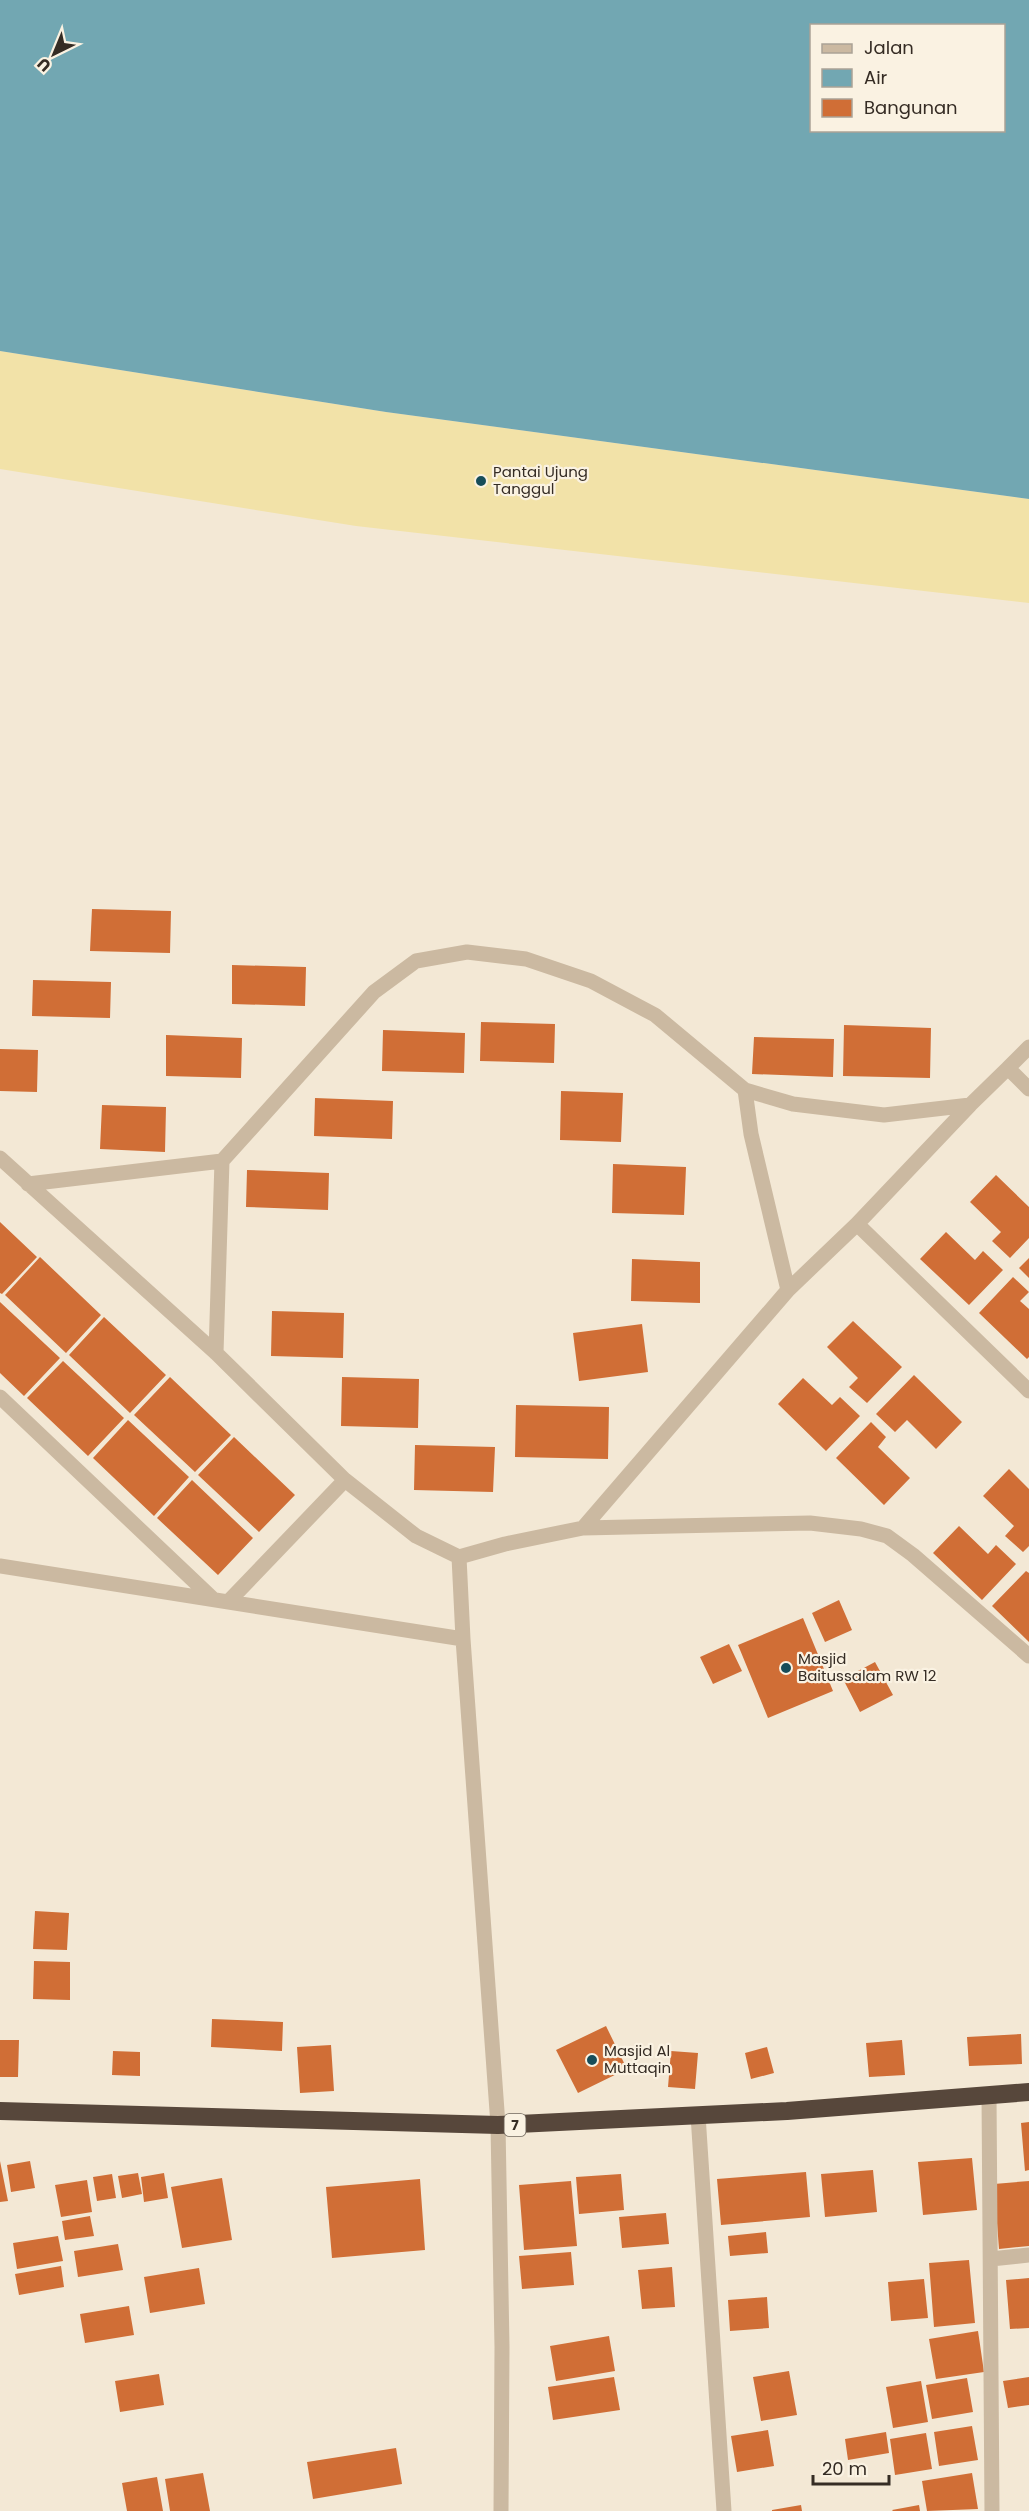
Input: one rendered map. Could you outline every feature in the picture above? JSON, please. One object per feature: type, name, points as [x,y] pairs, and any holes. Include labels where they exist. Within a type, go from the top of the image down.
[{"type":"highway","name":"7","points":[[0,2111],[498,2125],[698,2115],[1029,2092]]},
{"type":"street","points":[[216,1353],[222,1161],[374,992],[416,961],[467,952],[526,959],[591,981],[655,1015],[745,1090],[793,1104],[884,1115],[970,1105]]},
{"type":"street","points":[[583,1528],[788,1290],[857,1224],[970,1105],[1029,1047]]},
{"type":"street","points":[[1008,1068],[1029,1089]]},
{"type":"street","points":[[745,1090],[751,1134],[788,1290]]},
{"type":"street","points":[[0,1158],[216,1353],[345,1480],[416,1536],[459,1557],[505,1544],[583,1528],[810,1523],[861,1528],[886,1536],[913,1555],[1029,1656]]},
{"type":"street","points":[[28,1184],[222,1161]]},
{"type":"street","points":[[857,1224],[1029,1391]]},
{"type":"street","points":[[0,1397],[221,1601]]},
{"type":"street","points":[[221,1601],[345,1480]]},
{"type":"street","points":[[459,1557],[498,2125],[502,2347],[501,2511]]},
{"type":"street","points":[[0,1566],[463,1639]]},
{"type":"street","points":[[989,2095],[992,2511]]},
{"type":"street","points":[[698,2115],[724,2511]]},
{"type":"street","points":[[991,2259],[1029,2255]]},
{"type":"sand","name":"Pantai Ujung Tanggul","points":[[0,351],[386,412],[1029,499],[1029,603],[356,526],[0,469]]},
{"type":"water","points":[[0,0],[1029,0],[1029,499],[386,412],[0,351]]},
{"type":"building","points":[[92,909],[171,911],[170,953],[90,951]]},
{"type":"building","points":[[232,965],[306,967],[305,1006],[232,1004]]},
{"type":"building","points":[[33,980],[111,982],[110,1018],[32,1016]]},
{"type":"building","points":[[481,1022],[555,1024],[554,1063],[480,1061]]},
{"type":"building","points":[[844,1025],[931,1028],[930,1078],[843,1076]]},
{"type":"building","points":[[383,1030],[465,1033],[464,1073],[382,1071]]},
{"type":"building","points":[[166,1035],[242,1038],[241,1078],[166,1076]]},
{"type":"building","points":[[754,1037],[834,1039],[833,1077],[752,1074]]},
{"type":"building","points":[[0,1049],[38,1050],[37,1092],[0,1091]]},
{"type":"building","points":[[561,1091],[623,1093],[621,1142],[560,1140]]},
{"type":"building","points":[[315,1098],[393,1101],[392,1139],[314,1136]]},
{"type":"building","points":[[102,1105],[166,1107],[165,1152],[100,1149]]},
{"type":"building","points":[[613,1164],[686,1167],[684,1215],[612,1213]]},
{"type":"building","points":[[247,1170],[329,1173],[328,1210],[246,1207]]},
{"type":"building","points":[[996,1175],[1029,1207],[1029,1238],[1010,1258],[992,1241],[1001,1232],[970,1202]]},
{"type":"building","points":[[0,1222],[37,1257],[2,1294],[0,1293]]},
{"type":"building","points":[[946,1232],[975,1260],[983,1251],[1003,1270],[969,1305],[920,1259]]},
{"type":"building","points":[[40,1257],[101,1315],[66,1353],[5,1295]]},
{"type":"building","points":[[1029,1258],[1029,1278],[1019,1268]]},
{"type":"building","points":[[632,1259],[700,1262],[700,1303],[631,1301]]},
{"type":"building","points":[[1013,1277],[1029,1292],[1020,1301],[1029,1309],[1029,1357],[1027,1359],[979,1313]]},
{"type":"building","points":[[0,1302],[60,1358],[24,1396],[0,1373]]},
{"type":"building","points":[[272,1311],[344,1313],[343,1358],[271,1356]]},
{"type":"building","points":[[104,1317],[166,1375],[130,1413],[69,1355]]},
{"type":"building","points":[[853,1321],[902,1367],[867,1403],[849,1387],[858,1378],[827,1347]]},
{"type":"building","points":[[642,1324],[648,1372],[579,1381],[573,1333]]},
{"type":"building","points":[[63,1361],[124,1418],[88,1456],[27,1398]]},
{"type":"building","points":[[914,1375],[962,1422],[936,1449],[907,1420],[895,1432],[876,1414]]},
{"type":"building","points":[[170,1377],[231,1435],[195,1472],[134,1415]]},
{"type":"building","points":[[342,1377],[419,1379],[418,1428],[341,1426]]},
{"type":"building","points":[[803,1378],[832,1405],[840,1397],[860,1416],[826,1451],[778,1404]]},
{"type":"building","points":[[516,1405],[609,1407],[608,1459],[515,1457]]},
{"type":"building","points":[[128,1420],[189,1477],[154,1516],[93,1458]]},
{"type":"building","points":[[871,1422],[886,1437],[878,1447],[910,1478],[884,1505],[836,1458]]},
{"type":"building","points":[[234,1437],[295,1495],[259,1532],[198,1475]]},
{"type":"building","points":[[415,1445],[495,1447],[493,1492],[414,1490]]},
{"type":"building","points":[[1009,1469],[1029,1489],[1029,1546],[1023,1552],[1005,1536],[1014,1526],[983,1496]]},
{"type":"building","points":[[192,1480],[253,1538],[218,1575],[157,1518]]},
{"type":"building","points":[[959,1526],[988,1554],[996,1545],[1016,1564],[982,1600],[933,1553]]},
{"type":"building","points":[[1026,1571],[1029,1573],[1029,1642],[992,1606]]},
{"type":"building","points":[[839,1600],[852,1630],[825,1642],[812,1613]]},
{"type":"building","name":"Masjid Baitussalam RW 12","points":[[803,1618],[833,1691],[768,1718],[738,1645]]},
{"type":"building","points":[[729,1644],[742,1671],[713,1684],[700,1657]]},
{"type":"building","points":[[875,1662],[893,1695],[860,1712],[843,1679]]},
{"type":"building","points":[[35,1911],[69,1913],[67,1950],[33,1949]]},
{"type":"building","points":[[34,1961],[70,1962],[70,2000],[33,1999]]},
{"type":"building","points":[[212,2019],[283,2022],[282,2051],[211,2047]]},
{"type":"building","name":"Masjid Al Muttaqin","points":[[606,2026],[627,2069],[578,2093],[556,2050]]},
{"type":"building","points":[[1021,2034],[1022,2064],[969,2066],[967,2037]]},
{"type":"building","points":[[0,2040],[19,2040],[18,2077],[0,2077]]},
{"type":"building","points":[[902,2040],[905,2075],[869,2077],[866,2043]]},
{"type":"building","points":[[331,2045],[334,2091],[300,2093],[297,2047]]},
{"type":"building","points":[[767,2047],[774,2073],[751,2079],[745,2053]]},
{"type":"building","points":[[113,2051],[140,2052],[140,2076],[112,2075]]},
{"type":"building","points":[[671,2051],[698,2053],[695,2089],[668,2087]]},
{"type":"building","points":[[1029,2122],[1029,2170],[1025,2171],[1021,2123]]},
{"type":"building","points":[[972,2158],[977,2210],[923,2215],[918,2162]]},
{"type":"building","points":[[0,2161],[8,2201],[0,2202]]},
{"type":"building","points":[[30,2161],[35,2188],[11,2192],[7,2165]]},
{"type":"building","points":[[873,2170],[877,2212],[825,2217],[821,2174]]},
{"type":"building","points":[[806,2172],[810,2217],[721,2225],[717,2179]]},
{"type":"building","points":[[138,2173],[142,2194],[122,2198],[118,2176]]},
{"type":"building","points":[[164,2173],[168,2198],[144,2202],[141,2177]]},
{"type":"building","points":[[112,2174],[116,2198],[97,2201],[93,2177]]},
{"type":"building","points":[[621,2174],[624,2210],[579,2214],[576,2177]]},
{"type":"building","points":[[222,2178],[232,2240],[182,2248],[171,2187]]},
{"type":"building","points":[[420,2179],[425,2250],[332,2258],[326,2187]]},
{"type":"building","points":[[87,2180],[92,2212],[61,2217],[55,2185]]},
{"type":"building","points":[[571,2181],[577,2246],[524,2250],[519,2185]]},
{"type":"building","points":[[1029,2181],[1029,2246],[999,2249],[994,2184]]},
{"type":"building","points":[[666,2213],[669,2244],[622,2248],[619,2217]]},
{"type":"building","points":[[90,2216],[94,2236],[65,2240],[62,2221]]},
{"type":"building","points":[[766,2232],[768,2253],[730,2256],[728,2236]]},
{"type":"building","points":[[58,2236],[63,2261],[17,2269],[13,2243]]},
{"type":"building","points":[[118,2244],[123,2270],[78,2277],[74,2251]]},
{"type":"building","points":[[571,2252],[574,2285],[522,2289],[519,2256]]},
{"type":"building","points":[[969,2260],[975,2323],[934,2327],[929,2263]]},
{"type":"building","points":[[61,2266],[64,2287],[19,2295],[15,2274]]},
{"type":"building","points":[[672,2267],[675,2307],[642,2309],[638,2270]]},
{"type":"building","points":[[199,2268],[205,2304],[150,2313],[144,2277]]},
{"type":"building","points":[[1029,2278],[1029,2328],[1010,2329],[1006,2280]]},
{"type":"building","points":[[924,2279],[928,2318],[891,2321],[888,2282]]},
{"type":"building","points":[[767,2297],[769,2328],[730,2331],[728,2300]]},
{"type":"building","points":[[129,2306],[134,2335],[85,2343],[80,2314]]},
{"type":"building","points":[[978,2331],[984,2372],[936,2379],[929,2339]]},
{"type":"building","points":[[609,2336],[615,2371],[556,2381],[550,2346]]},
{"type":"building","points":[[789,2371],[797,2415],[761,2421],[753,2377]]},
{"type":"building","points":[[159,2374],[164,2405],[120,2412],[115,2381]]},
{"type":"building","points":[[614,2377],[620,2410],[553,2420],[548,2387]]},
{"type":"building","points":[[1029,2377],[1029,2405],[1008,2408],[1003,2381]]},
{"type":"building","points":[[967,2378],[973,2412],[932,2419],[926,2385]]},
{"type":"building","points":[[921,2381],[928,2422],[893,2428],[886,2387]]},
{"type":"building","points":[[972,2426],[978,2460],[939,2466],[934,2432]]},
{"type":"building","points":[[768,2430],[774,2466],[737,2472],[731,2436]]},
{"type":"building","points":[[886,2432],[889,2453],[848,2460],[845,2439]]},
{"type":"building","points":[[926,2433],[932,2469],[895,2475],[890,2439]]},
{"type":"building","points":[[396,2448],[402,2484],[313,2499],[307,2462]]},
{"type":"building","points":[[203,2473],[210,2511],[170,2511],[165,2479]]},
{"type":"building","points":[[972,2473],[978,2509],[927,2511],[922,2481]]},
{"type":"building","points":[[157,2477],[163,2511],[127,2511],[122,2483]]},
{"type":"building","points":[[801,2505],[802,2511],[772,2511],[772,2510]]},
{"type":"building","points":[[919,2505],[920,2511],[892,2510]]},
{"type":"place","name":"Pantai Ujung Tanggul","points":[[481,481]]},
{"type":"place","name":"Masjid Baitussalam RW 12","points":[[786,1668]]},
{"type":"place","name":"Masjid Al Muttaqin","points":[[592,2060]]}]
